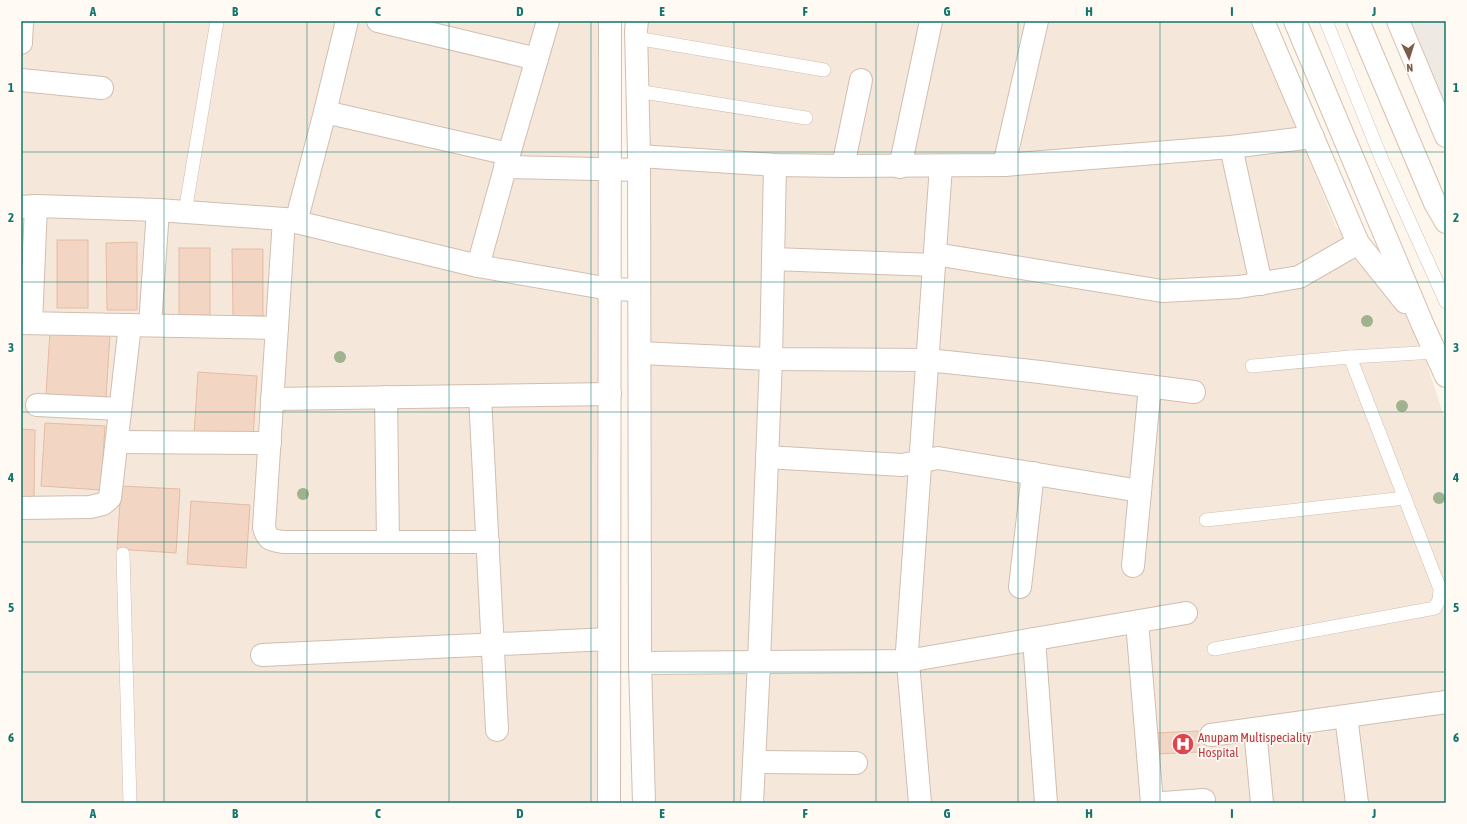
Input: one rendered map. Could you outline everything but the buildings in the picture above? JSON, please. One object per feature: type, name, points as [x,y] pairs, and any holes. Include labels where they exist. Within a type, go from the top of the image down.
[{"type":"street","points":[[21,43],[22,21]]},
{"type":"street","points":[[347,21],[325,112],[290,220],[277,328],[264,527],[266,535],[271,540],[283,542],[488,542]]},
{"type":"street","points":[[378,21],[537,59]]},
{"type":"street","points":[[478,266],[507,160],[548,21]]},
{"type":"street","points":[[609,803],[610,21]]},
{"type":"street","points":[[900,167],[931,21]]},
{"type":"street","points":[[1004,165],[1037,21]]},
{"type":"street","points":[[1264,21],[1358,243],[1422,323]]},
{"type":"street","points":[[1295,21],[1422,323],[1446,376]]},
{"type":"street","points":[[1358,21],[1435,203],[1446,222]]},
{"type":"street","points":[[1398,21],[1446,136]]},
{"type":"street","points":[[637,30],[640,353],[640,663],[644,803]]},
{"type":"street","points":[[21,80],[102,88]]},
{"type":"street","points":[[843,166],[861,80]]},
{"type":"street","points":[[325,112],[507,160],[610,169],[639,163],[900,167],[1004,165],[1231,147],[1313,137]]},
{"type":"street","points":[[1231,147],[1261,284]]},
{"type":"street","points":[[752,803],[768,457],[775,164]]},
{"type":"street","points":[[920,803],[907,651],[919,462],[928,360],[941,166]]},
{"type":"street","points":[[277,328],[26,323],[28,207],[158,210],[290,220],[478,266],[610,289],[639,290]]},
{"type":"street","points":[[21,508],[90,507],[103,504],[110,498],[120,409],[140,325],[158,210]]},
{"type":"street","points":[[773,260],[934,259],[1162,291],[1239,287],[1299,277],[1358,243]]},
{"type":"street","points":[[640,353],[771,359],[928,360],[1040,372],[1194,392]]},
{"type":"street","points":[[1133,566],[1150,386]]},
{"type":"street","points":[[272,399],[610,394]]},
{"type":"street","points":[[480,396],[497,730]]},
{"type":"street","points":[[386,397],[388,542]]},
{"type":"street","points":[[37,405],[120,409]]},
{"type":"street","points":[[117,442],[270,443]]},
{"type":"street","points":[[768,457],[902,465],[938,458],[1140,490]]},
{"type":"street","points":[[1020,587],[1033,473]]},
{"type":"street","points":[[640,663],[907,661],[1186,613]]},
{"type":"street","points":[[1137,622],[1152,803]]},
{"type":"street","points":[[262,655],[609,639]]},
{"type":"street","points":[[1034,639],[1046,803]]},
{"type":"street","points":[[1211,735],[1346,716],[1445,708]]},
{"type":"street","points":[[1346,716],[1357,803]]},
{"type":"street","points":[[609,729],[642,728]]},
{"type":"street","points":[[1256,729],[1262,803]]},
{"type":"street","points":[[754,762],[856,763]]},
{"type":"street","points":[[1163,803],[1204,800]]},
{"type":"lane","points":[[185,212],[217,21]]},
{"type":"lane","points":[[1326,21],[1382,160],[1446,302]]},
{"type":"lane","points":[[637,30],[824,70]]},
{"type":"lane","points":[[637,91],[806,118]]},
{"type":"lane","points":[[1252,366],[1436,352]]},
{"type":"lane","points":[[1214,649],[1435,608],[1439,600],[1440,589],[1350,358]]},
{"type":"lane","points":[[1206,520],[1405,498]]},
{"type":"lane","points":[[123,554],[130,803]]},
{"type":"shaded area","points":[[21,21],[605,21],[604,803],[21,803]]},
{"type":"shaded area","points":[[645,21],[1255,21],[1336,227],[1415,327],[1446,423],[1446,803],[652,803]]},
{"type":"shaded area","points":[[1409,21],[1446,21],[1446,113]]},
{"type":"place","name":"Anupam Multispeciality Hospital","points":[[1183,744]]}]
